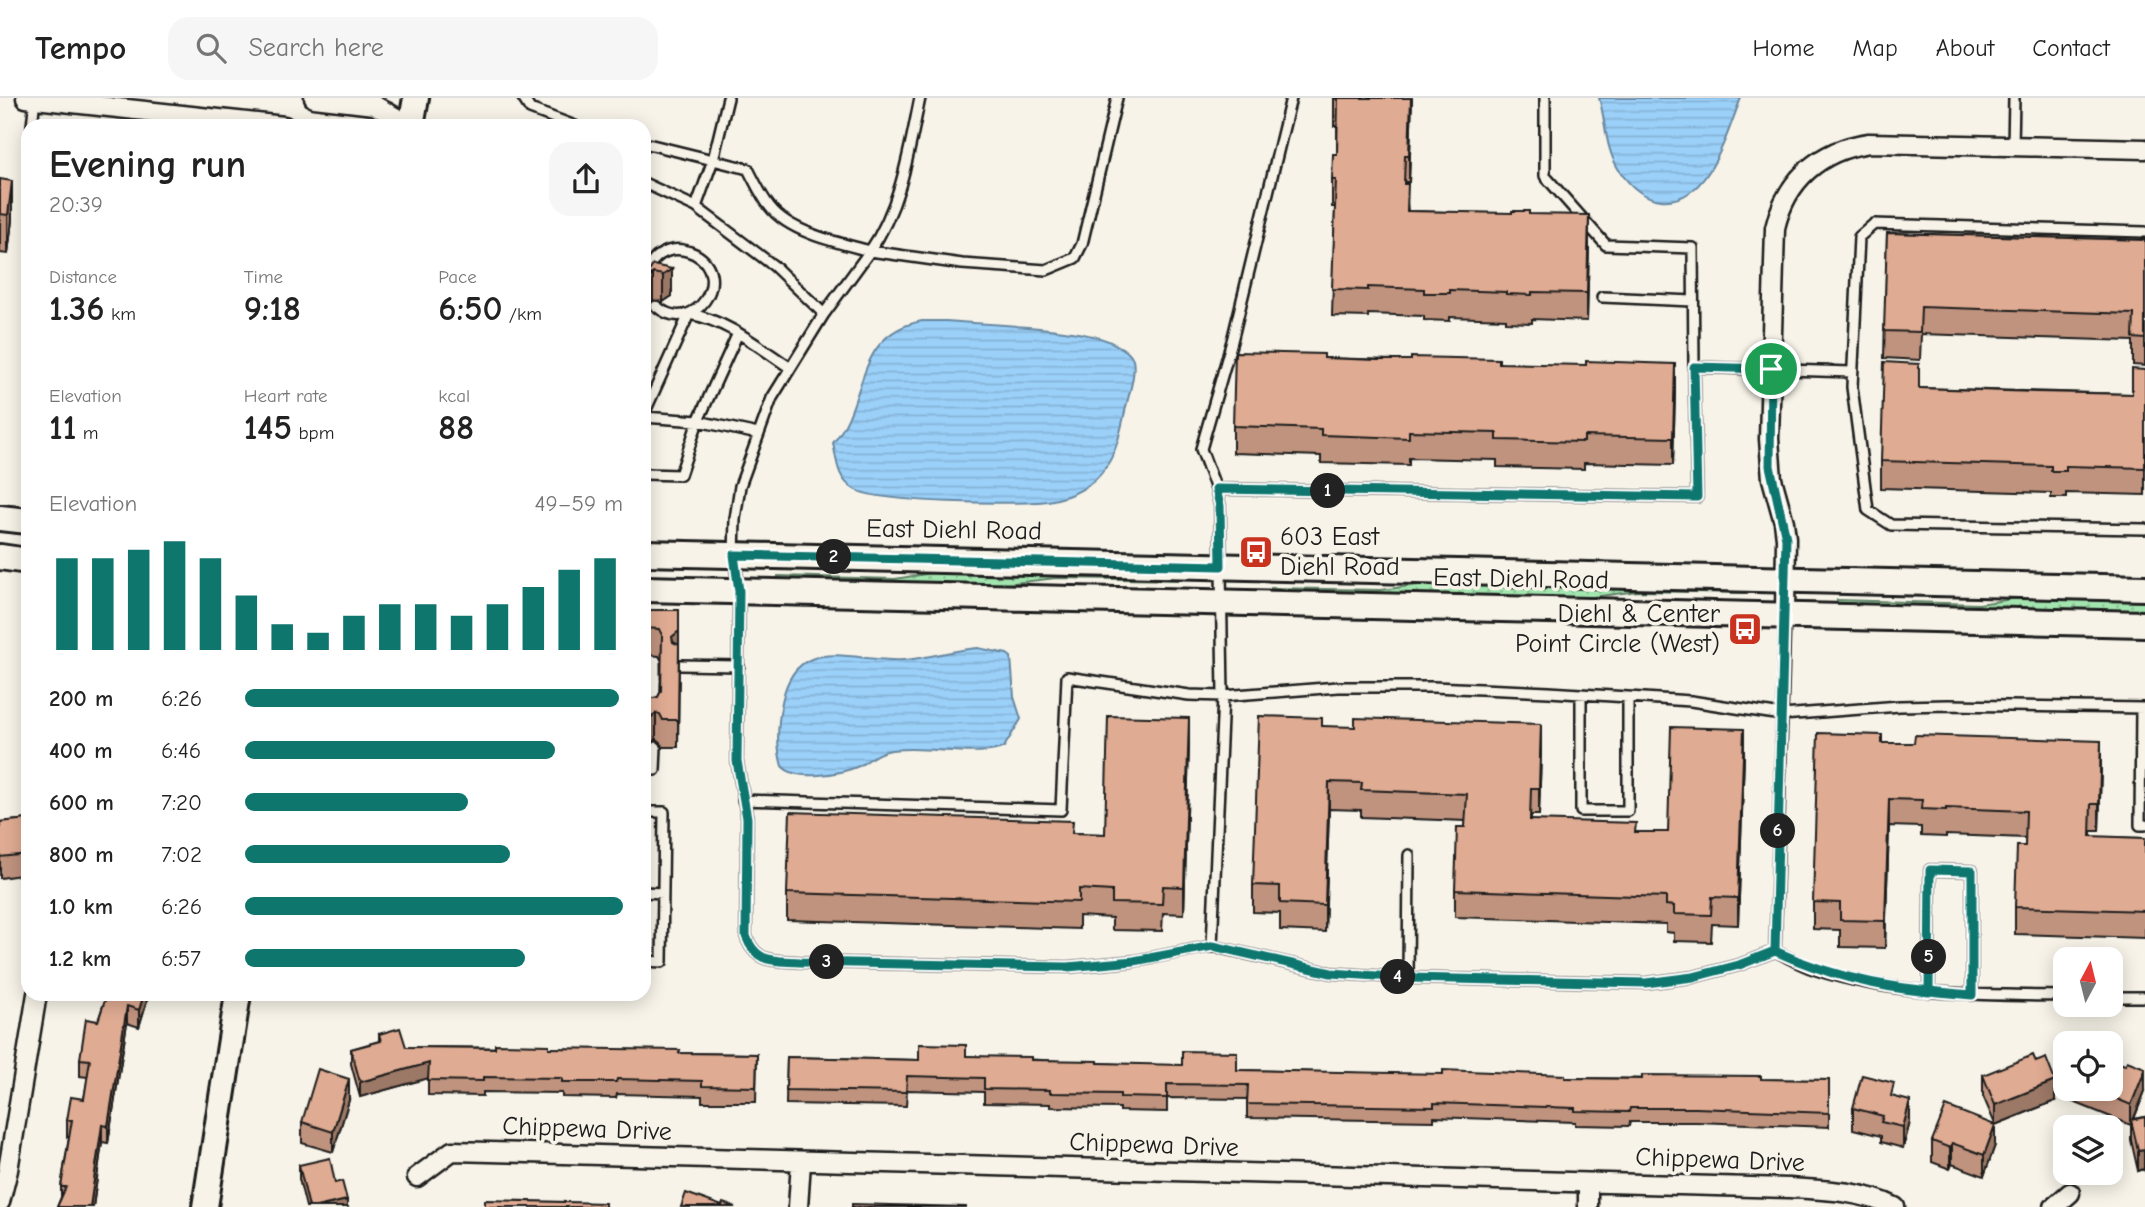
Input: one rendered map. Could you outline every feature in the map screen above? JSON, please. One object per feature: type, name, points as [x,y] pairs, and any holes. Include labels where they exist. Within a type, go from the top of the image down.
[{"type":"street","points":[[32,98],[221,119]]},
{"type":"street","points":[[314,98],[374,105],[399,119]]},
{"type":"street","points":[[412,119],[416,98]]},
{"type":"street","points":[[1785,615],[1784,522],[1770,466],[1775,228],[1785,198],[1808,169],[1823,158],[1840,149],[1869,143],[2145,149]]},
{"type":"street","points":[[0,518],[21,520]]},
{"type":"street","name":"East Diehl Road","points":[[651,553],[2145,587]]},
{"type":"street","points":[[0,557],[21,560]]},
{"type":"street","name":"East Diehl Road","points":[[651,589],[2145,624]]},
{"type":"street","points":[[0,1202],[8,1170],[36,1001]]},
{"type":"street","points":[[205,1207],[238,1001]]},
{"type":"street","name":"Chippewa Drive","points":[[417,1177],[452,1152],[1840,1191],[1895,1207]]},
{"type":"street","points":[[798,1207],[801,1162]]},
{"type":"street","points":[[1588,1183],[1588,1207]]},
{"type":"street","points":[[2054,1207],[2070,1193]]},
{"type":"lane","points":[[32,98],[32,119]]},
{"type":"lane","points":[[523,98],[530,109],[556,119]]},
{"type":"lane","points":[[696,207],[713,160],[728,98]]},
{"type":"lane","points":[[920,98],[895,203],[884,230],[789,367],[772,398],[740,486],[735,519],[734,555],[739,591],[737,761],[747,818],[746,936],[751,949],[761,957],[800,962],[1068,967],[1134,961],[1213,946],[1331,973],[1408,978],[1646,983],[1693,977],[1739,965],[1775,951],[1812,968],[1860,982],[1929,992],[2053,996]]},
{"type":"lane","points":[[651,145],[748,169],[772,210],[816,236],[870,251],[962,264],[1046,270],[1075,258],[1082,244],[1117,98]]},
{"type":"lane","points":[[1213,946],[1223,696],[1223,602],[1220,506],[1202,449],[1232,341],[1290,98]]},
{"type":"lane","points":[[1216,489],[1697,497],[1693,248],[1605,245],[1545,176],[1545,98]]},
{"type":"lane","points":[[2013,146],[2014,98]]},
{"type":"lane","points":[[651,186],[696,207],[774,266],[824,314]]},
{"type":"lane","points":[[2145,232],[1874,224],[1859,237],[1852,372],[1868,510],[1891,525],[2145,529]]},
{"type":"lane","points":[[651,265],[657,257],[671,250],[686,251],[705,263],[711,277],[706,299],[689,314],[651,400]]},
{"type":"lane","points":[[1602,297],[1693,301]]},
{"type":"lane","points":[[656,306],[674,315],[707,317],[738,333],[789,367]]},
{"type":"lane","points":[[651,474],[680,475],[698,421],[738,333]]},
{"type":"lane","points":[[1694,367],[1852,372]]},
{"type":"lane","points":[[651,417],[698,421],[758,434]]},
{"type":"lane","points":[[1775,951],[1785,615]]},
{"type":"lane","points":[[651,662],[655,662],[654,718],[651,718]]},
{"type":"lane","points":[[679,665],[739,666]]},
{"type":"lane","points":[[743,800],[1061,810],[1067,677],[1189,695],[1223,696],[1333,687],[1433,687],[1692,701],[1782,715],[1948,705],[2143,708],[2140,825],[2145,825]]},
{"type":"lane","points":[[1581,694],[1581,811],[1628,811],[1628,697]]},
{"type":"lane","points":[[651,771],[655,771],[656,747]]},
{"type":"lane","points":[[651,812],[664,813],[662,962],[651,961]]},
{"type":"lane","points":[[1408,978],[1409,855]]},
{"type":"lane","points":[[1929,992],[1930,870],[1972,871],[1972,995]]},
{"type":"lane","points":[[651,892],[663,893]]},
{"type":"lane","points":[[2123,997],[2145,997]]},
{"type":"green space","points":[[950,570],[1180,575],[1180,580],[1056,578],[990,586],[777,581],[778,576],[895,579]]},
{"type":"green space","points":[[1447,581],[1744,588],[1745,593],[1638,591],[1569,600],[1270,592],[1271,588],[1381,590]]},
{"type":"green space","points":[[2039,595],[2145,598],[2145,613],[1837,606],[1837,600],[1979,604]]},
{"type":"water","points":[[1599,98],[1741,98],[1722,147],[1704,179],[1692,191],[1678,198],[1661,200],[1648,197],[1637,190],[1614,162]]},
{"type":"water","points":[[922,321],[1071,332],[1100,338],[1126,351],[1133,360],[1132,384],[1116,446],[1103,472],[1074,493],[1054,500],[1032,502],[917,500],[867,494],[848,485],[839,469],[833,443],[852,408],[865,371],[884,340],[900,328]]},
{"type":"water","points":[[978,648],[1011,657],[1014,697],[1021,719],[1004,747],[981,752],[900,749],[879,753],[851,769],[819,775],[797,774],[782,766],[778,743],[782,702],[789,680],[800,666],[813,658],[847,656],[904,660]]},
{"type":"building","points":[[1334,98],[1411,98],[1409,155],[1405,155],[1407,211],[1529,211],[1529,214],[1589,215],[1587,293],[1532,292],[1532,295],[1450,290],[1450,293],[1424,293],[1424,289],[1368,287],[1368,290],[1332,289],[1336,180],[1332,180],[1333,154],[1337,154],[1338,99]]},
{"type":"building","points":[[0,179],[12,181],[8,215],[0,214]]},
{"type":"building","points":[[1887,233],[2145,240],[2145,339],[2133,338],[2134,314],[1921,307],[1920,332],[1884,331]]},
{"type":"building","points":[[653,265],[672,269],[663,275],[651,275]]},
{"type":"building","points":[[1235,352],[1324,354],[1324,358],[1377,360],[1411,360],[1411,357],[1499,359],[1499,363],[1586,365],[1586,361],[1675,364],[1673,438],[1584,436],[1584,442],[1497,440],[1497,433],[1409,431],[1409,438],[1321,435],[1321,429],[1233,426]]},
{"type":"building","points":[[1884,362],[1919,364],[1919,388],[2036,392],[2132,394],[2132,369],[2145,370],[2145,468],[2066,466],[2066,471],[2051,471],[2051,466],[1881,461]]},
{"type":"building","points":[[651,610],[679,610],[679,631],[672,637],[673,642],[679,645],[678,720],[663,720],[660,714],[656,713],[651,717],[651,698],[658,697],[661,691],[662,635],[659,629],[651,628]]},
{"type":"building","points":[[1108,716],[1189,718],[1184,887],[1163,886],[1162,904],[1112,903],[1112,891],[1079,889],[1079,902],[787,893],[790,812],[1073,821],[1072,833],[1105,834]]},
{"type":"building","points":[[1259,716],[1322,718],[1322,726],[1355,727],[1355,718],[1541,724],[1539,788],[1531,788],[1530,820],[1636,823],[1635,832],[1668,832],[1671,727],[1744,729],[1738,898],[1712,897],[1711,915],[1674,914],[1674,906],[1666,905],[1666,897],[1455,890],[1457,827],[1465,827],[1467,794],[1361,790],[1362,783],[1329,782],[1325,905],[1280,903],[1280,886],[1253,885]]},
{"type":"building","points":[[1818,733],[1882,735],[1882,743],[1914,743],[1915,735],[2101,741],[2099,804],[2091,804],[2090,836],[2145,838],[2145,911],[2015,907],[2017,846],[2025,846],[2026,811],[1921,809],[1922,800],[1889,799],[1885,921],[1840,920],[1840,903],[1813,902]]},
{"type":"building","points":[[21,820],[21,855],[0,857],[0,822]]},
{"type":"building","points":[[105,1001],[142,1001],[139,1010],[127,1006],[108,1126],[102,1125],[90,1207],[57,1207],[66,1187],[61,1187],[72,1120],[67,1120],[71,1097],[84,1099],[90,1060],[80,1059],[86,1019],[98,1021]]},
{"type":"building","points":[[400,1028],[406,1047],[495,1048],[495,1044],[549,1045],[549,1048],[757,1054],[756,1087],[702,1086],[702,1081],[617,1079],[616,1082],[483,1077],[483,1081],[428,1080],[429,1063],[360,1082],[351,1049],[381,1041],[379,1034]]},
{"type":"building","points":[[919,1044],[966,1045],[966,1056],[1031,1057],[1031,1060],[1098,1063],[1182,1065],[1182,1051],[1237,1052],[1237,1070],[1443,1074],[1443,1070],[1565,1075],[1565,1078],[1642,1079],[1642,1075],[1761,1076],[1761,1079],[1829,1080],[1829,1113],[1696,1108],[1630,1108],[1629,1112],[1575,1111],[1575,1108],[1434,1103],[1434,1107],[1247,1104],[1248,1085],[1167,1084],[1167,1098],[1120,1097],[1120,1094],[984,1089],[984,1078],[907,1076],[906,1092],[786,1090],[787,1057],[919,1060]]},
{"type":"building","points":[[2033,1055],[2036,1062],[2046,1058],[2053,1082],[1995,1105],[1983,1075]]},
{"type":"building","points":[[2127,1061],[2145,1068],[2131,1105],[2122,1101],[2123,1064]]},
{"type":"building","points":[[318,1069],[349,1079],[333,1132],[302,1122]]},
{"type":"building","points":[[1862,1075],[1894,1083],[1891,1096],[1910,1101],[1903,1127],[1881,1122],[1883,1116],[1853,1108]]},
{"type":"building","points":[[1946,1106],[1995,1125],[1984,1155],[1952,1143],[1950,1148],[1932,1141]]},
{"type":"building","points":[[2145,1117],[2145,1151],[2138,1150],[2131,1120]]},
{"type":"building","points":[[330,1158],[335,1183],[342,1181],[347,1200],[309,1207],[299,1165]]},
{"type":"building","points":[[686,1193],[722,1206],[723,1203],[735,1207],[681,1207]]},
{"type":"building","points":[[485,1200],[605,1203],[605,1207],[485,1207]]},
{"type":"building","points":[[852,1204],[967,1207],[852,1207]]},
{"type":"place","name":"603 East Diehl Road","points":[[1256,552]]},
{"type":"place","name":"Diehl & Center Point Circle (West)","points":[[1745,629]]},
{"type":"route","points":[[1771,369],[1694,367],[1697,497],[1216,489],[1220,506],[1221,566],[734,555],[739,591],[737,761],[747,818],[746,936],[751,949],[761,957],[772,960],[800,962],[1068,967],[1134,961],[1213,946],[1331,973],[1408,978],[1646,983],[1693,977],[1739,965],[1775,951],[1812,968],[1860,982],[1929,992],[1930,870],[1972,871],[1972,995],[1929,992],[1904,989],[1860,982],[1812,968],[1775,951],[1786,538],[1770,466],[1771,369]]}]
